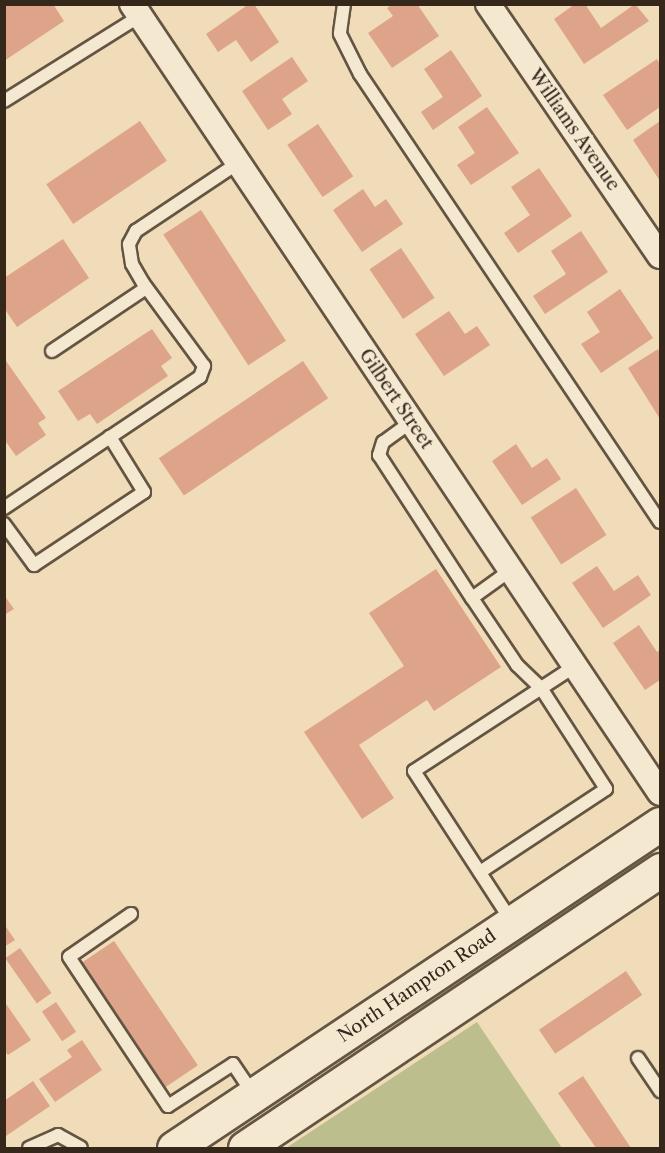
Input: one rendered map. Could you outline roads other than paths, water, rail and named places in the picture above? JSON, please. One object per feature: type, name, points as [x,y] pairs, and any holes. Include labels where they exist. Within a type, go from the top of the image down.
[{"type":"main road","name":"North Hampton Road","points":[[174,1149],[660,824]]},
{"type":"main road","points":[[245,1149],[660,870]]},
{"type":"street","name":"Williams Avenue","points":[[488,4],[660,256]]},
{"type":"street","name":"Gilbert Street","points":[[136,10],[660,793]]},
{"type":"lane","points":[[344,4],[340,34],[360,74],[660,522]]},
{"type":"lane","points":[[4,101],[136,10]]},
{"type":"lane","points":[[4,508],[203,372],[204,366],[146,288],[132,264],[131,235],[238,163]]},
{"type":"lane","points":[[52,351],[146,288]]},
{"type":"lane","points":[[411,422],[379,447],[382,461],[517,665],[541,688],[606,789],[480,872]]},
{"type":"lane","points":[[4,524],[34,565],[144,492],[110,437]]},
{"type":"lane","points":[[472,598],[511,570]]},
{"type":"lane","points":[[512,923],[414,771],[575,666]]},
{"type":"lane","points":[[131,914],[69,957],[145,1073],[168,1106],[233,1064],[254,1095]]},
{"type":"lane","points":[[638,1058],[660,1091]]},
{"type":"lane","points":[[29,1149],[58,1136],[81,1149]]}]
